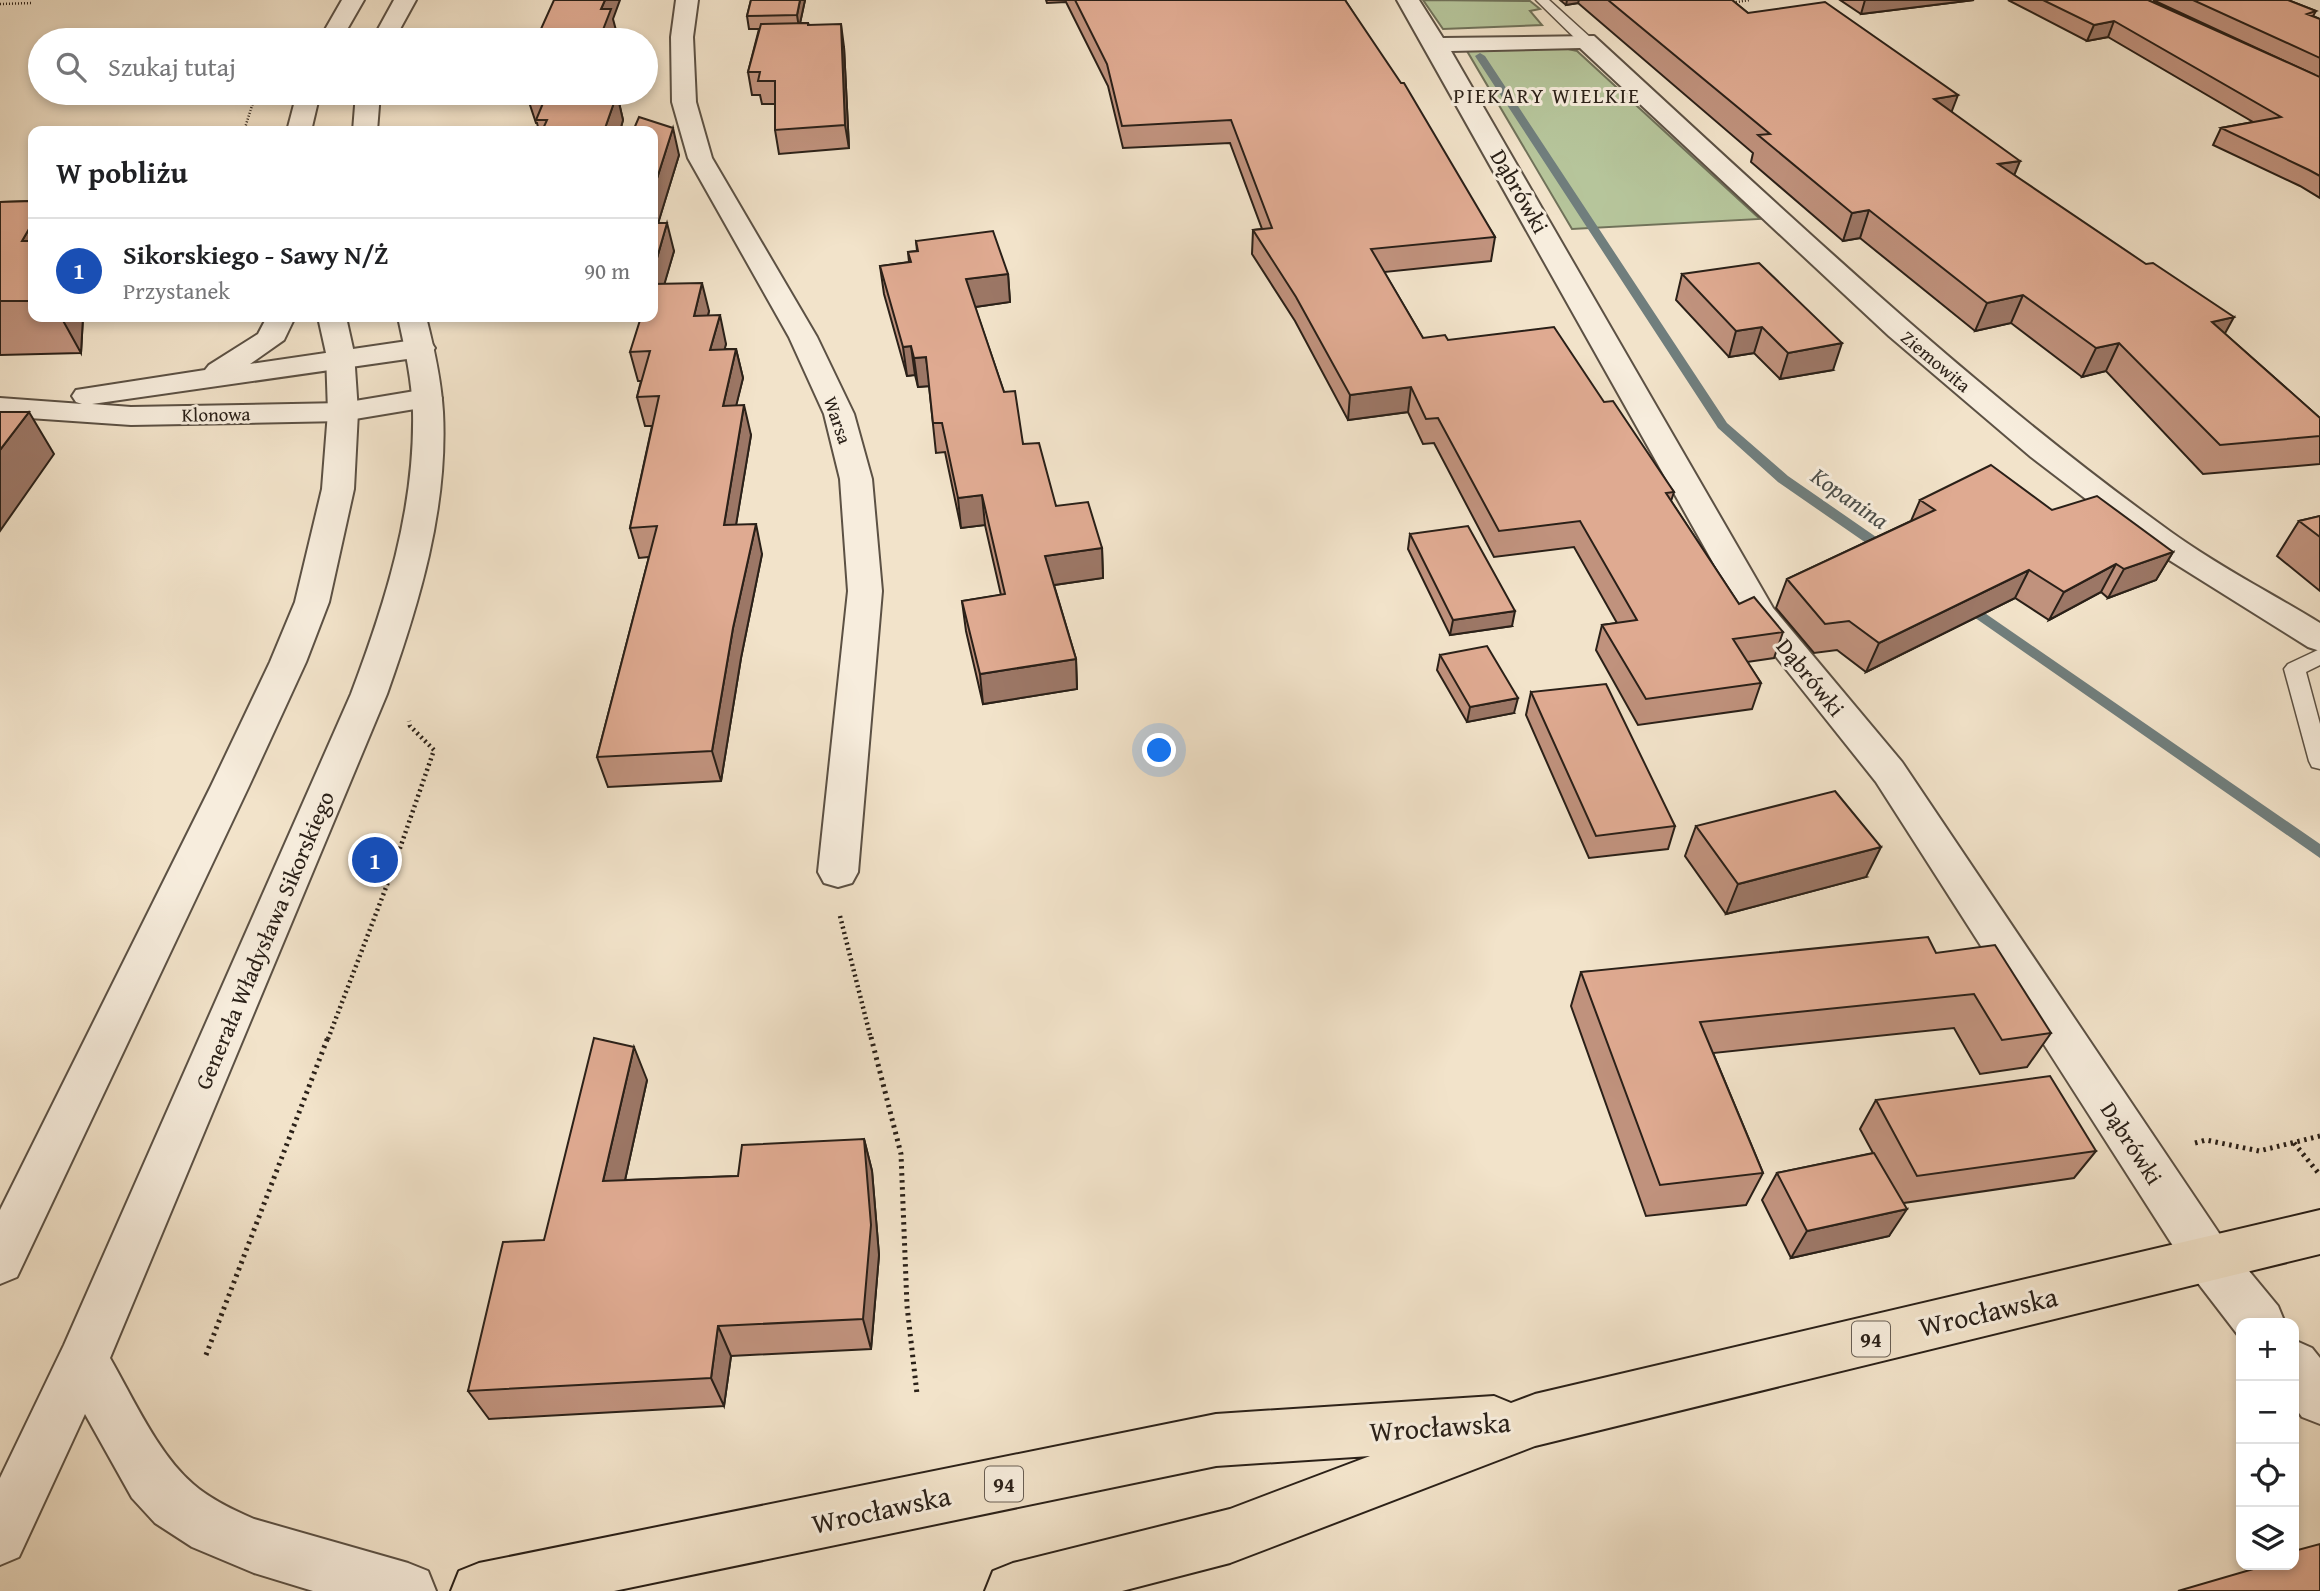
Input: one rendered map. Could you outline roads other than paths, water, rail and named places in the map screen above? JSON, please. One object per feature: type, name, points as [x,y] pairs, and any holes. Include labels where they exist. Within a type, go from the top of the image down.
[{"type":"main road","name":"Wrocławska","points":[[1013,1591],[1230,1536],[1535,1420],[2320,1233]]},
{"type":"main road","name":"Wrocławska","points":[[479,1591],[1216,1440],[1535,1420]]},
{"type":"street","points":[[337,28],[353,0]]},
{"type":"street","points":[[390,28],[405,0]]},
{"type":"street","name":"Warsa","points":[[687,0],[682,37],[684,102],[700,158],[803,337],[839,414],[856,479],[865,590],[838,872]]},
{"type":"street","name":"Dąbrówki","points":[[1408,0],[1759,614],[1889,772],[2208,1258],[2256,1318]]},
{"type":"street","points":[[1436,45],[1586,41]]},
{"type":"street","name":"Ziemowita","points":[[1586,41],[1879,312],[2042,450],[2162,541],[2320,639]]},
{"type":"street","points":[[300,126],[305,105]]},
{"type":"street","points":[[365,126],[367,105]]},
{"type":"street","points":[[204,379],[268,340],[279,322]]},
{"type":"street","points":[[0,1261],[288,662],[312,602],[338,489],[343,412],[340,359],[333,322]]},
{"type":"street","name":"Klonowa","points":[[2,407],[340,359],[416,332]]},
{"type":"street","name":"Generała Władysława Sikorskiego","points":[[0,1538],[83,1361],[139,1224],[192,1109],[369,694],[394,629],[415,546],[422,504],[427,437],[427,398],[416,332]]},
{"type":"street","name":"Klonowa","points":[[2,407],[131,416],[343,412],[427,398]]},
{"type":"street","points":[[83,1361],[151,1479],[174,1504],[211,1528],[254,1546],[408,1591]]},
{"type":"street","points":[[2299,1372],[2320,1399]]},
{"type":"lane","name":"Ziemowita","points":[[1542,0],[1586,41]]},
{"type":"lane","points":[[2320,656],[2295,669],[2320,761]]},
{"type":"lane","points":[[2297,684],[2320,699]]},
{"type":"waterway","name":"Kopanina","points":[[1480,56],[1722,425],[1783,479],[1887,551]]},
{"type":"waterway","name":"Kopanina","points":[[1963,603],[2320,852]]},
{"type":"place","name":"Sikorskiego - Sawy N/Ż","points":[[375,860]]},
{"type":"district","name":"PIEKARY WIELKIE","points":[[1547,95]]}]
